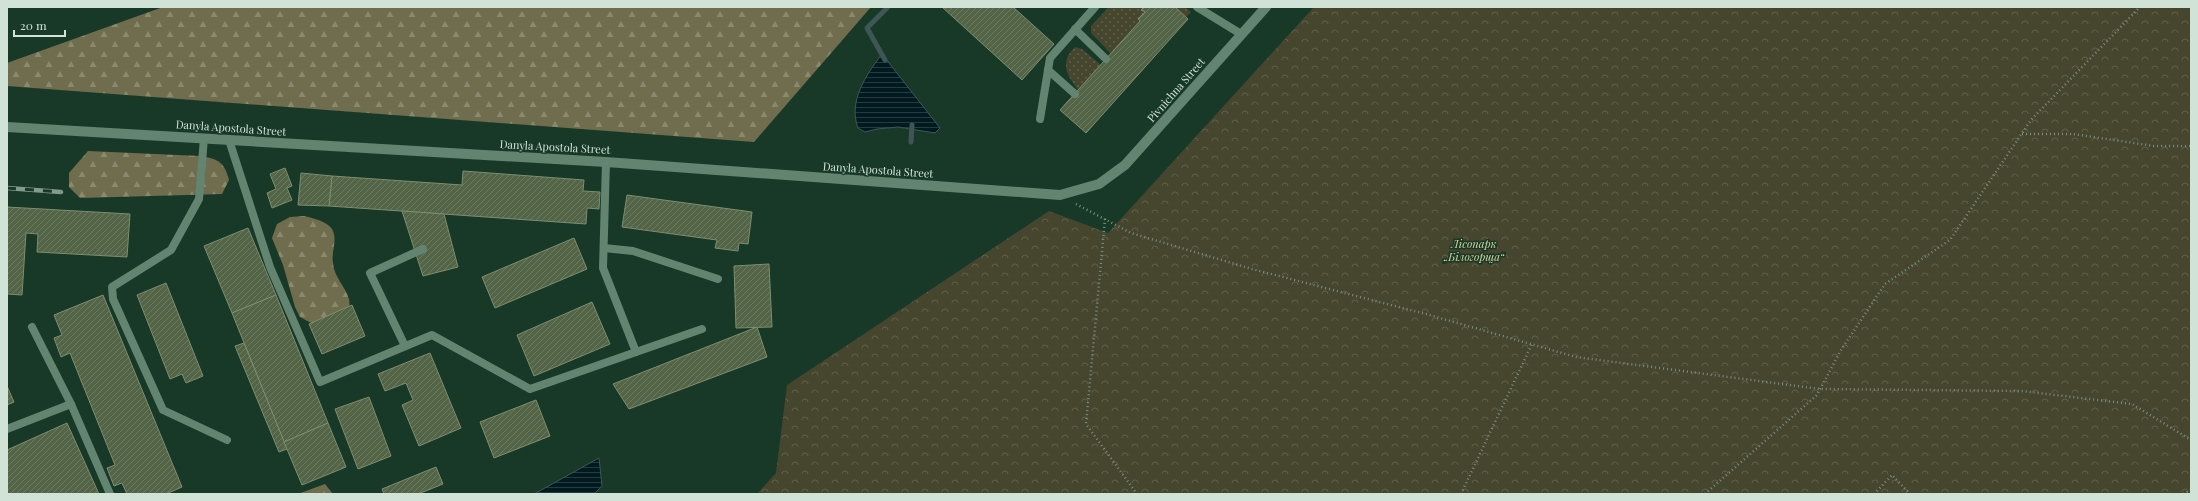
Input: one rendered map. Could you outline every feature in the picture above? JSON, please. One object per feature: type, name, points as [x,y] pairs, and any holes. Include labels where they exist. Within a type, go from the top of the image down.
[{"type":"street","name":"Pivnichna Street","points":[[1099,184],[1126,165],[1266,7]]},
{"type":"street","name":"Danyla Apostola Street","points":[[7,127],[606,162],[1060,195],[1099,184]]},
{"type":"lane","points":[[1040,119],[1050,58],[1095,7]]},
{"type":"lane","points":[[1196,7],[1241,34]]},
{"type":"lane","points":[[1075,29],[1106,59]]},
{"type":"lane","points":[[1048,70],[1075,94]]},
{"type":"lane","points":[[204,138],[199,199],[171,250],[112,287],[113,299],[163,410],[227,440]]},
{"type":"lane","points":[[229,140],[270,267],[320,382],[432,335],[530,389],[702,329]]},
{"type":"lane","points":[[606,162],[603,268],[636,352]]},
{"type":"lane","points":[[604,248],[633,251],[718,279]]},
{"type":"lane","points":[[405,346],[370,274],[423,249]]},
{"type":"lane","points":[[32,327],[71,404],[110,494]]},
{"type":"lane","points":[[7,429],[71,404]]},
{"type":"path","points":[[1706,494],[1817,395],[1841,350],[1885,284],[1950,240],[2031,120],[2140,7]]},
{"type":"path","points":[[2022,134],[2073,134],[2154,146],[2191,146]]},
{"type":"path","points":[[1060,195],[1131,233],[1244,267],[1426,314],[1576,357],[1820,389],[2022,391],[2132,404],[2191,440]]},
{"type":"path","points":[[1105,219],[1086,424],[1137,494]]},
{"type":"path","points":[[1461,494],[1532,344]]},
{"type":"path","points":[[1874,494],[1892,475],[1910,494]]},
{"type":"path","points":[[2183,494],[2191,490]]},
{"type":"green space","points":[[163,7],[871,7],[754,142],[7,86],[7,63]]},
{"type":"green space","points":[[1109,7],[1144,7],[1141,10],[1145,12],[1138,19],[1140,21],[1111,54],[1091,33],[1091,26]]},
{"type":"green space","points":[[1175,7],[1185,7],[1191,12],[1186,17]]},
{"type":"green space","name":"Лісопарк „Білогорща“","points":[[1314,7],[2191,7],[2191,494],[757,494],[776,473],[787,385],[1049,211],[1108,233]]},
{"type":"green space","points":[[1075,47],[1082,49],[1101,65],[1078,90],[1066,69],[1067,58]]},
{"type":"green space","points":[[88,151],[200,156],[212,158],[223,165],[229,180],[222,194],[80,198],[69,187],[69,173]]},
{"type":"green space","points":[[304,216],[327,224],[334,233],[334,268],[337,277],[349,299],[349,315],[313,324],[300,317],[295,307],[283,265],[272,238],[277,224],[290,217]]},
{"type":"green space","points":[[325,484],[333,494],[298,494]]},
{"type":"water","points":[[882,54],[940,128],[935,133],[898,127],[865,132],[858,128],[855,108],[857,98],[860,89],[870,71]]},
{"type":"water","points":[[599,458],[602,486],[594,494],[534,494]]},
{"type":"building","points":[[942,7],[1013,7],[1054,44],[1022,80]]},
{"type":"building","points":[[1144,7],[1175,7],[1188,19],[1086,133],[1060,110],[1140,21],[1138,19],[1145,12],[1141,10]]},
{"type":"building","points":[[285,168],[292,186],[287,188],[292,200],[272,208],[267,193],[276,189],[270,174]]},
{"type":"building","points":[[463,171],[584,180],[583,191],[600,192],[599,209],[587,208],[586,224],[329,206],[332,176],[462,185]]},
{"type":"building","points":[[301,173],[332,176],[329,206],[298,205]]},
{"type":"building","points":[[627,195],[752,212],[748,244],[739,243],[738,251],[715,248],[717,240],[622,227]]},
{"type":"building","points":[[7,207],[130,214],[127,257],[37,252],[38,234],[26,233],[22,295],[7,294]]},
{"type":"building","points":[[402,211],[444,214],[458,267],[423,276]]},
{"type":"building","points":[[248,228],[276,295],[232,313],[204,246]]},
{"type":"building","points":[[574,238],[587,269],[495,308],[482,277]]},
{"type":"building","points":[[769,264],[772,327],[736,328],[734,266]]},
{"type":"building","points":[[166,283],[203,376],[186,383],[182,374],[170,379],[137,295]]},
{"type":"building","points":[[103,295],[182,487],[166,494],[127,494],[122,483],[114,486],[107,468],[115,465],[70,353],[61,357],[54,338],[62,335],[54,315]]},
{"type":"building","points":[[276,295],[328,423],[284,442],[232,313]]},
{"type":"building","points":[[592,302],[610,344],[534,376],[517,335]]},
{"type":"building","points":[[352,305],[365,336],[322,354],[309,324]]},
{"type":"building","points":[[757,327],[767,357],[629,409],[613,384]]},
{"type":"building","points":[[244,343],[287,449],[279,452],[235,346]]},
{"type":"building","points":[[430,353],[461,428],[419,446],[402,405],[413,400],[406,383],[385,391],[378,374]]},
{"type":"building","points":[[7,386],[14,402],[7,405]]},
{"type":"building","points":[[369,397],[391,456],[358,469],[335,409]]},
{"type":"building","points":[[536,400],[550,436],[494,458],[480,422]]},
{"type":"building","points":[[67,423],[99,494],[7,494],[7,450]]},
{"type":"building","points":[[328,423],[346,467],[302,485],[284,442]]},
{"type":"building","points":[[436,467],[443,484],[418,494],[384,494],[382,489]]},
{"type":"waterway","points":[[885,60],[867,28],[888,7]]},
{"type":"waterway","points":[[911,142],[912,125]]},
{"type":"railway","points":[[7,188],[61,192]]}]
